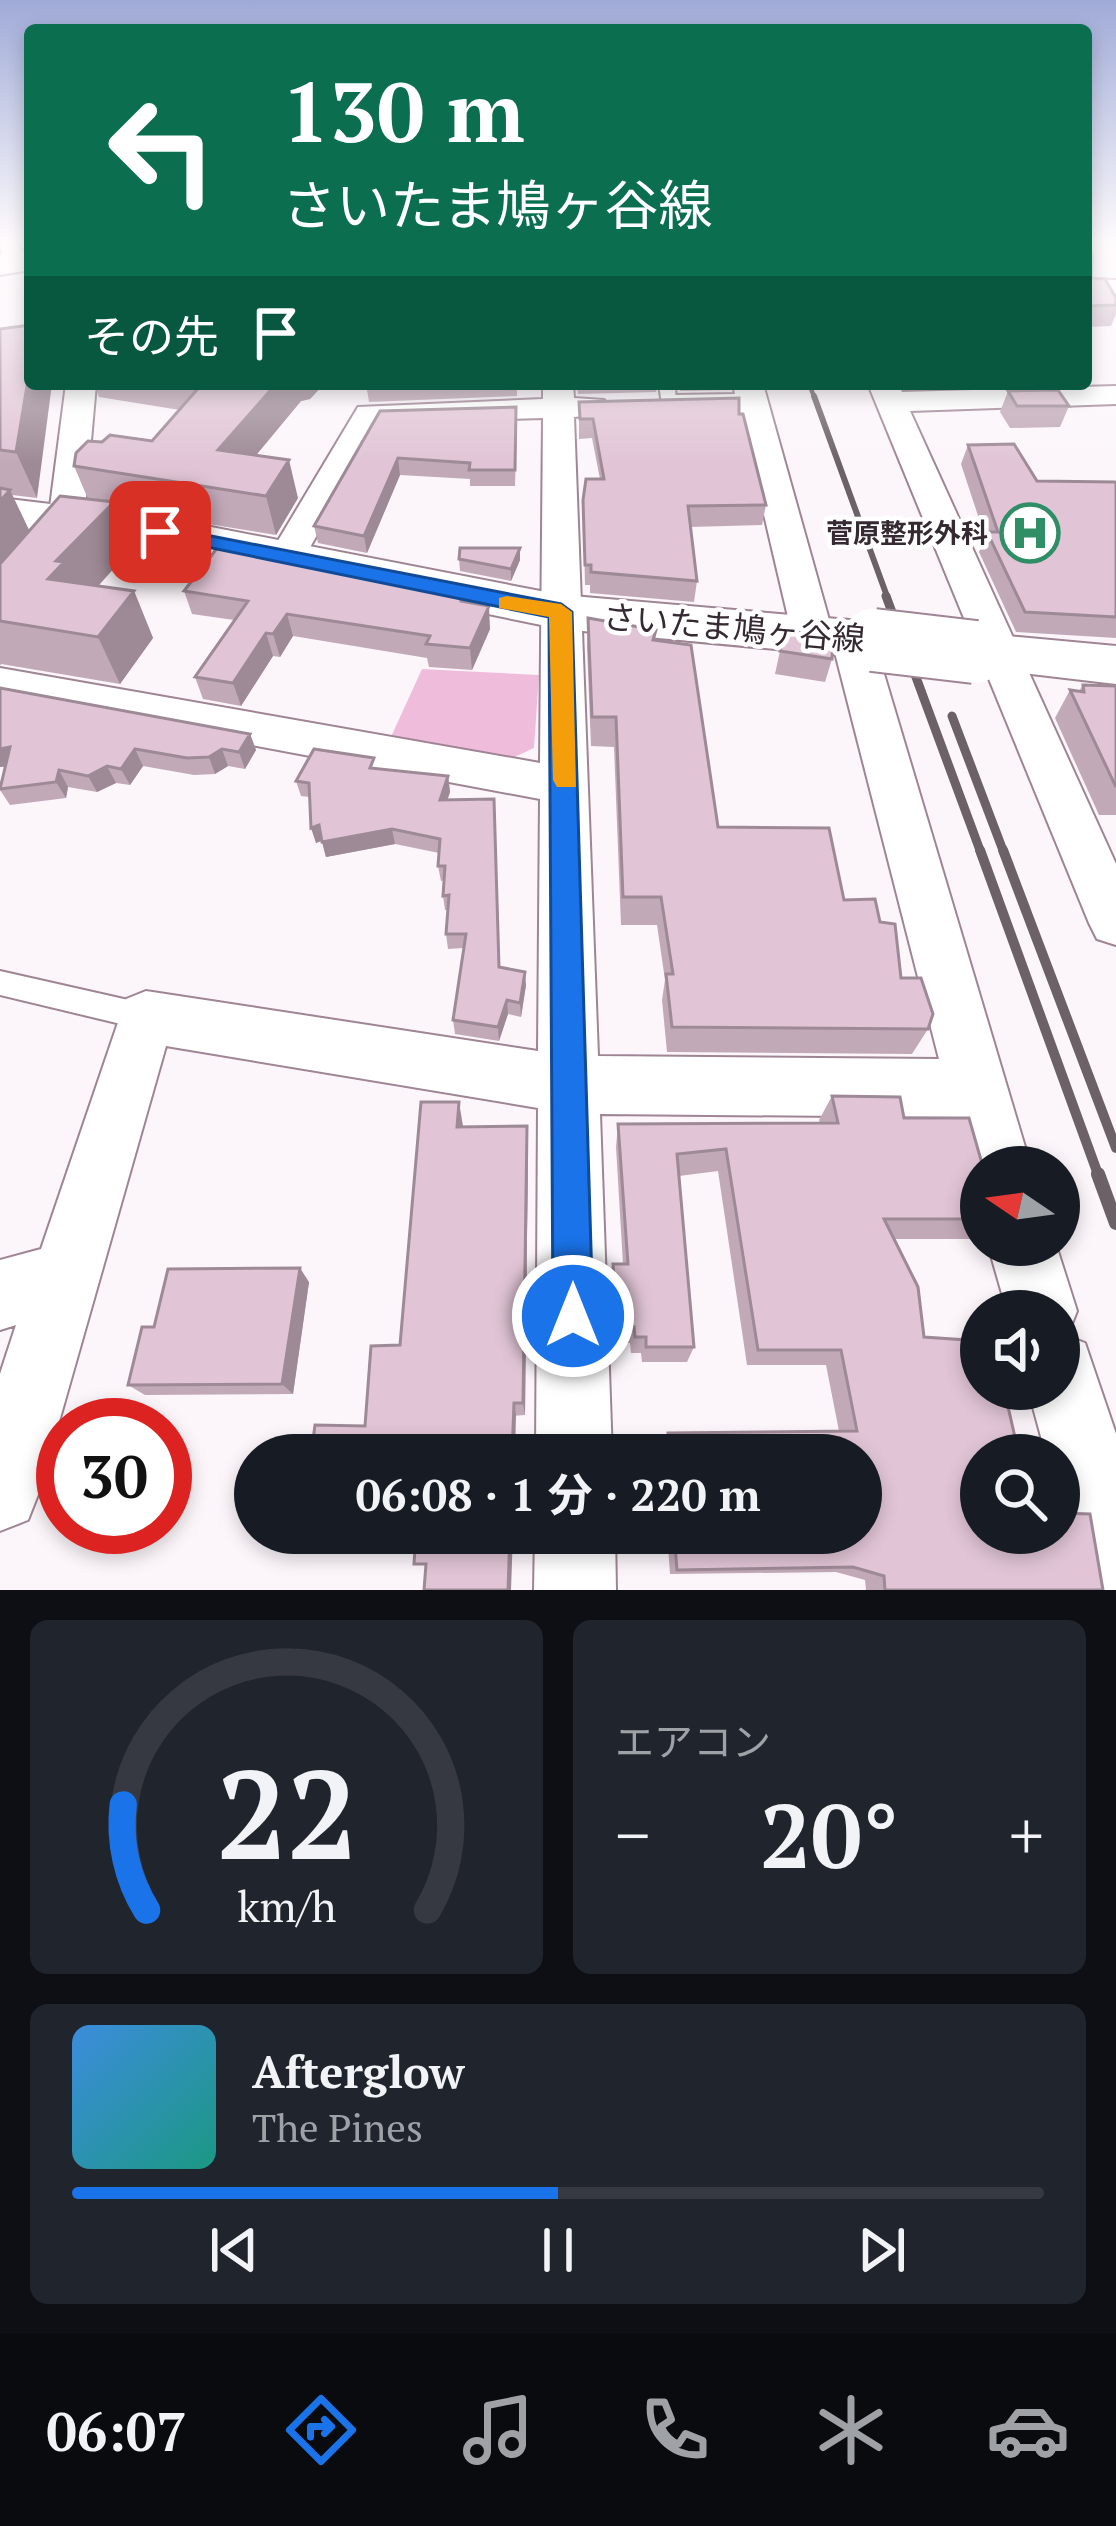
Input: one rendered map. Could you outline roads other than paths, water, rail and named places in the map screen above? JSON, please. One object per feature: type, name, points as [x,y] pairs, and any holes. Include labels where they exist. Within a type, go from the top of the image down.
[{"type":"main road","name":"さいたま鳩ヶ谷線","points":[[0,514],[69,518],[561,612],[1116,665]]},
{"type":"street","points":[[1096,365],[1116,393]]},
{"type":"street","points":[[0,608],[65,532],[80,390]]},
{"type":"street","points":[[286,559],[369,414],[559,396],[653,400],[749,393],[846,637],[993,1146]]},
{"type":"street","points":[[1116,393],[887,393],[987,653],[1116,922]]},
{"type":"street","points":[[559,396],[574,1434]]},
{"type":"street","points":[[0,682],[567,786]]},
{"type":"street","points":[[0,1492],[146,1017],[571,1085],[975,1088]]},
{"type":"street","points":[[0,1295],[67,1276]]},
{"type":"street","points":[[1071,1410],[1116,1561]]},
{"type":"street","points":[[575,1554],[575,1590]]},
{"type":"lane","points":[[0,983],[146,1017]]},
{"type":"railway","points":[[811,390],[815,399]]},
{"type":"railway","points":[[814,396],[888,599]]},
{"type":"railway","points":[[886,596],[981,853]]},
{"type":"railway","points":[[952,716],[1004,853]]},
{"type":"railway","points":[[980,850],[1099,1177]]},
{"type":"railway","points":[[1003,850],[1116,1148]]},
{"type":"railway","points":[[1098,1174],[1116,1223]]},
{"type":"place","name":"菅原整形外科","points":[[1030,533]]}]
